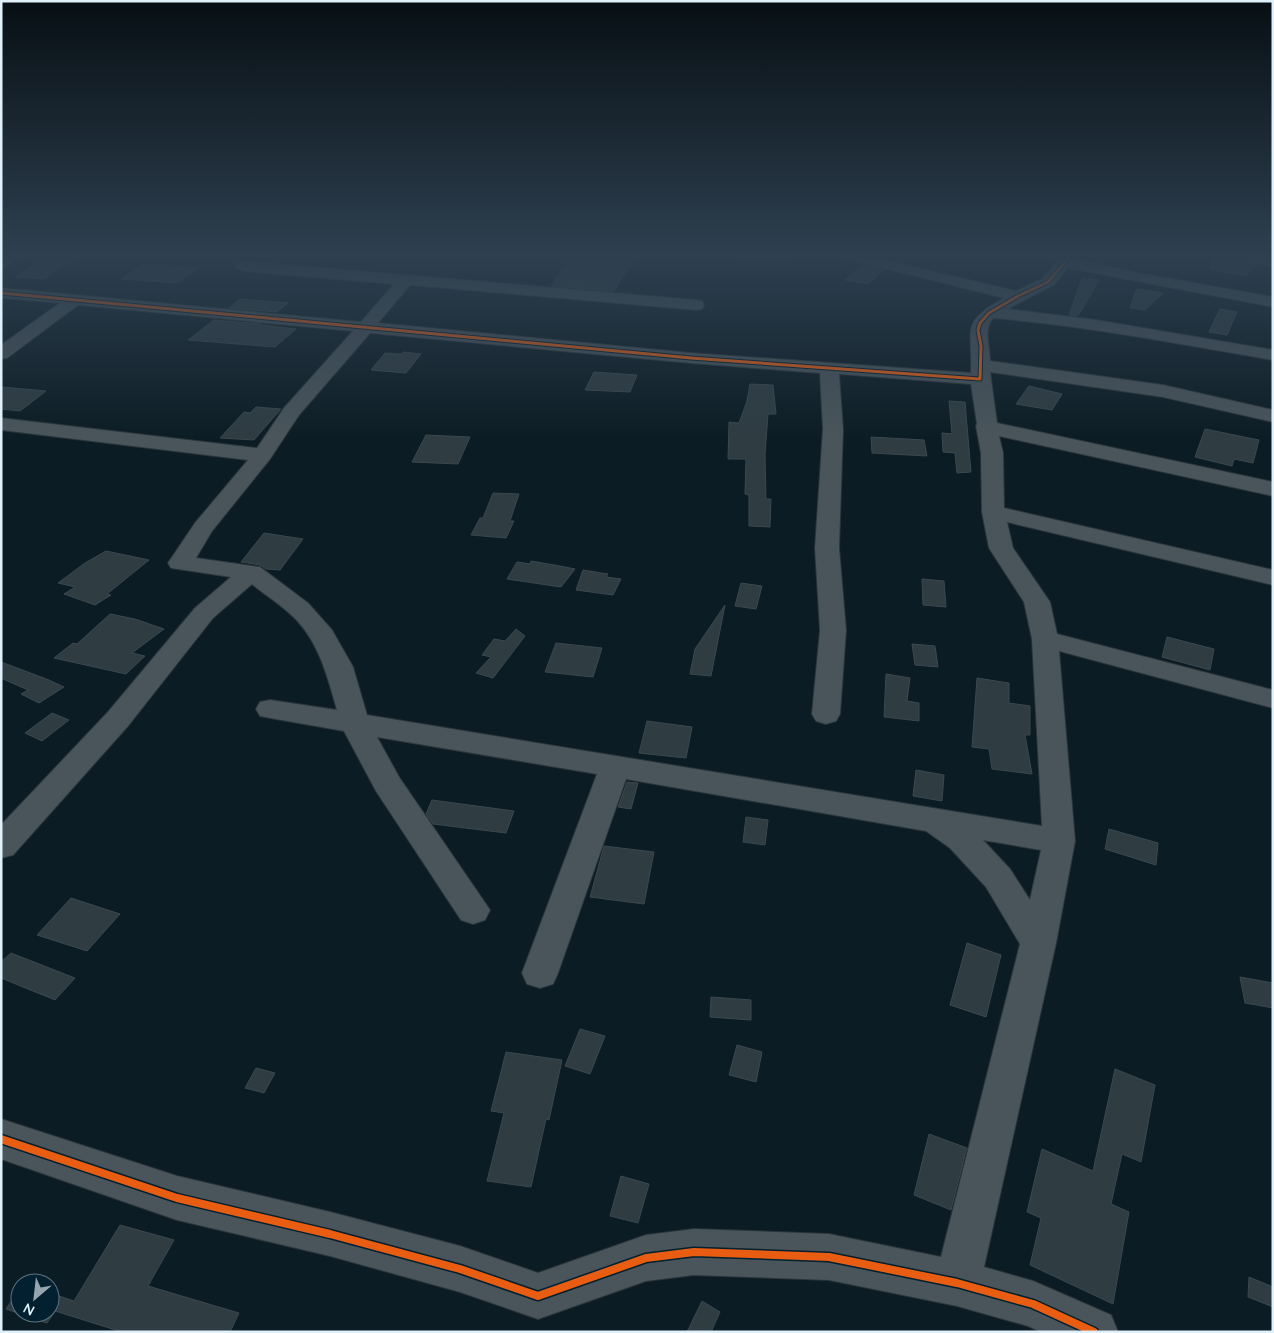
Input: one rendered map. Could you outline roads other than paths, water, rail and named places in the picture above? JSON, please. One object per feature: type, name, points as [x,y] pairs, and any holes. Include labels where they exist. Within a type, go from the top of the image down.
[{"type":"street","points":[[1,354],[51,317]]},
{"type":"street","points":[[254,317],[691,358],[829,368],[980,372],[1163,391],[1273,416]]},
{"type":"street","points":[[375,317],[291,412],[263,455],[203,528],[180,563],[251,572],[299,608],[323,636],[339,667],[355,724],[387,783],[473,910]]},
{"type":"street","points":[[957,1283],[1038,943],[1059,841],[1045,639],[1037,602],[1001,548],[994,512],[992,453],[986,426],[980,372],[981,346],[978,330],[980,323],[987,317]]},
{"type":"street","points":[[1044,317],[1273,355]]},
{"type":"street","points":[[826,714],[833,630],[826,548],[833,429],[829,368]]},
{"type":"street","points":[[1,424],[263,455]]},
{"type":"street","points":[[986,426],[1028,437],[1273,489]]},
{"type":"street","points":[[994,512],[1273,578]]},
{"type":"street","points":[[1,846],[118,719],[204,613],[251,572]]},
{"type":"street","points":[[1045,639],[1273,699]]},
{"type":"street","points":[[270,709],[1059,841]]},
{"type":"street","points":[[540,973],[615,767]]},
{"type":"street","points":[[934,820],[962,839],[998,878],[1038,943]]},
{"type":"street","points":[[1,1139],[177,1198],[330,1234],[460,1270],[538,1296],[646,1258],[694,1252],[830,1257],[957,1283],[1033,1304],[1094,1332]]}]
